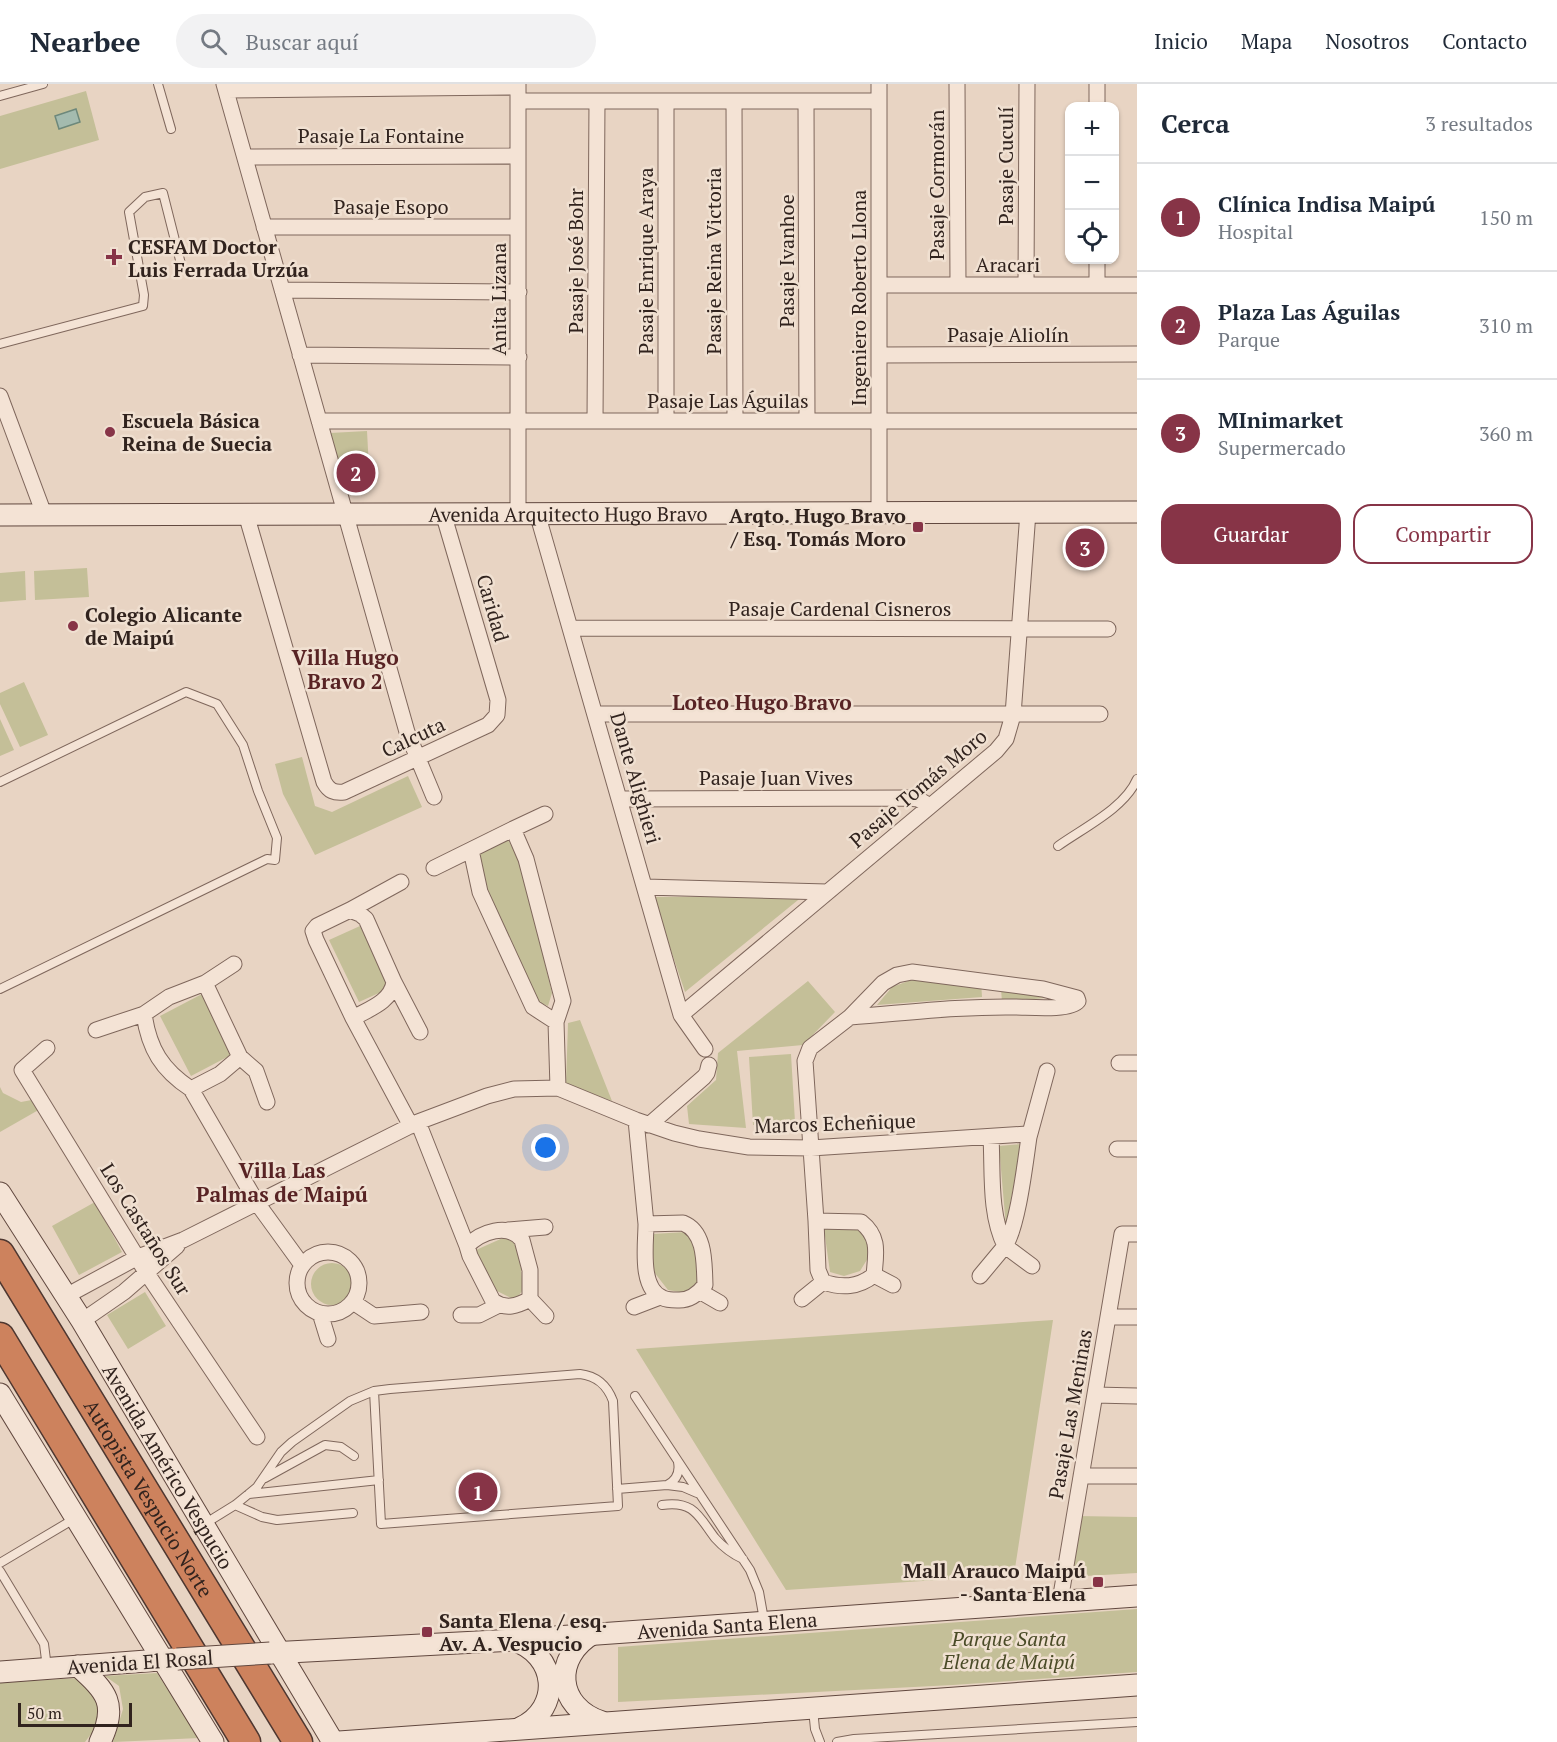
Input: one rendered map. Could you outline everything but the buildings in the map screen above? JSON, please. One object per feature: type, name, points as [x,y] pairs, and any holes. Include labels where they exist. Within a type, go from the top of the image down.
[{"type":"highway","name":"Autopista Vespucio Norte","points":[[0,1254],[298,1742]]},
{"type":"highway","points":[[0,1337],[246,1742]]},
{"type":"main road","name":"Avenida Arquitecto Hugo Bravo","points":[[0,515],[1137,512]]},
{"type":"main road","name":"Avenida Américo Vespucio","points":[[0,1193],[82,1321],[204,1524],[275,1653],[333,1742]]},
{"type":"main road","points":[[0,1394],[76,1518],[170,1660],[213,1742]]},
{"type":"main road","name":"Avenida Santa Elena","points":[[275,1653],[513,1640],[1137,1596]]},
{"type":"main road","points":[[594,1633],[575,1647],[568,1658],[565,1681],[567,1693],[581,1712],[602,1722]]},
{"type":"main road","points":[[513,1640],[528,1646],[540,1656],[547,1670],[549,1686],[547,1701],[539,1715],[519,1729]]},
{"type":"main road","name":"Avenida El Rosal","points":[[0,1672],[275,1653]]},
{"type":"main road","points":[[78,1666],[97,1683],[109,1702],[109,1717],[100,1742]]},
{"type":"main road","points":[[339,1742],[1137,1685]]},
{"type":"street","name":"Ingeniero Roberto Llona","points":[[879,84],[879,513]]},
{"type":"street","name":"Pasaje Cormorán","points":[[957,84],[958,285]]},
{"type":"street","name":"Pasaje Cuculí","points":[[1026,285],[1027,84]]},
{"type":"street","points":[[1097,84],[1097,102]]},
{"type":"street","points":[[434,797],[407,732],[225,87],[448,86],[518,91],[597,101],[879,101]]},
{"type":"street","name":"Anita Lizana","points":[[518,91],[519,421],[528,513]]},
{"type":"street","name":"Pasaje José Bohr","points":[[595,421],[597,101]]},
{"type":"street","name":"Pasaje Enrique Araya","points":[[666,101],[666,421]]},
{"type":"street","name":"Pasaje Reina Victoria","points":[[734,101],[735,421]]},
{"type":"street","name":"Pasaje Ivanhoe","points":[[806,101],[807,421]]},
{"type":"street","name":"Pasaje La Fontaine","points":[[245,157],[518,156]]},
{"type":"street","name":"Pasaje Esopo","points":[[264,227],[518,227]]},
{"type":"street","points":[[1097,264],[1097,285]]},
{"type":"street","name":"Aracari","points":[[879,285],[1137,285]]},
{"type":"street","points":[[282,290],[519,292]]},
{"type":"street","name":"Pasaje Aliolín","points":[[879,355],[1137,354]]},
{"type":"street","points":[[300,355],[519,357]]},
{"type":"street","points":[[0,396],[44,514]]},
{"type":"street","name":"Pasaje Las Águilas","points":[[319,421],[1137,421]]},
{"type":"street","name":"Pasaje Tomás Moro","points":[[681,1015],[1003,744],[1009,734],[1013,715],[1028,512]]},
{"type":"street","name":"Caridad","points":[[443,513],[498,700],[496,715]]},
{"type":"street","name":"Dante Alighieri","points":[[528,513],[571,628],[681,1015],[705,1049]]},
{"type":"street","name":"Calcuta","points":[[246,514],[324,782],[332,791],[344,792],[488,725],[496,715]]},
{"type":"street","name":"Pasaje Cardenal Cisneros","points":[[571,628],[1108,629]]},
{"type":"street","points":[[596,714],[1100,714]]},
{"type":"street","name":"Pasaje Juan Vives","points":[[620,799],[908,798],[930,806]]},
{"type":"street","points":[[434,868],[545,814]]},
{"type":"street","points":[[513,829],[526,859],[563,1000],[556,1022],[558,1088]]},
{"type":"street","points":[[471,850],[480,892],[533,1007],[556,1022]]},
{"type":"street","points":[[401,882],[317,926],[314,932],[353,1018],[415,1124],[470,1256],[493,1302],[499,1305],[514,1306],[530,1299]]},
{"type":"street","points":[[645,887],[827,892]]},
{"type":"street","points":[[350,910],[366,919],[394,982],[420,1032]]},
{"type":"street","points":[[96,1030],[144,1014],[169,997],[205,983],[234,964]]},
{"type":"street","points":[[823,1282],[818,1270],[805,1071],[806,1054],[810,1048],[850,1017],[884,983],[906,972],[989,981],[1062,993],[1077,998],[1078,1001],[1073,1005],[1045,1008],[992,1006],[850,1017]]},
{"type":"street","points":[[989,981],[992,1006]]},
{"type":"street","points":[[353,1018],[387,998],[393,992],[394,982]]},
{"type":"street","points":[[205,983],[240,1057],[256,1071],[267,1101]]},
{"type":"street","points":[[144,1014],[147,1034],[155,1053],[173,1077],[191,1089],[257,1203],[302,1265]]},
{"type":"street","name":"Los Castaños Sur","points":[[47,1048],[22,1070],[146,1272],[257,1437]]},
{"type":"street","points":[[191,1089],[220,1074],[240,1057]]},
{"type":"street","points":[[1119,1062],[1137,1063]]},
{"type":"street","points":[[660,1297],[647,1280],[643,1123],[704,1077],[709,1065]]},
{"type":"street","points":[[980,1276],[1011,1237],[1028,1136],[1047,1071]]},
{"type":"street","name":"Marcos Echeñique","points":[[66,1296],[138,1257],[183,1240],[415,1124],[502,1092],[527,1087],[558,1088],[643,1123],[682,1135],[724,1144],[780,1149],[1028,1136]]},
{"type":"street","points":[[991,1137],[996,1225],[1005,1246],[1032,1266]]},
{"type":"street","points":[[1117,1149],[1137,1149]]},
{"type":"street","points":[[816,1221],[861,1222],[866,1226],[875,1238],[874,1275]]},
{"type":"street","points":[[634,1307],[660,1297],[681,1301],[688,1299],[701,1292],[705,1283],[698,1234],[683,1223],[646,1224]]},
{"type":"street","points":[[467,1246],[473,1240],[495,1231],[545,1227]]},
{"type":"street","points":[[508,1230],[522,1240],[530,1270],[530,1299],[546,1316]]},
{"type":"street","name":"Pasaje Las Meninas","points":[[1060,1601],[1108,1317],[1130,1234]]},
{"type":"street","name":"Marcos Echeñique","points":[[82,1321],[124,1292],[183,1240]]},
{"type":"street","points":[[323,1252],[335,1252],[347,1257],[355,1267],[359,1279],[358,1291],[353,1302],[338,1312],[320,1313],[311,1309],[299,1294],[298,1274],[302,1265],[311,1257],[323,1252]]},
{"type":"street","points":[[802,1299],[823,1282],[852,1287],[865,1282],[874,1275]]},
{"type":"street","points":[[874,1275],[892,1285]]},
{"type":"street","points":[[701,1292],[720,1303]]},
{"type":"street","points":[[353,1302],[374,1316],[421,1312]]},
{"type":"street","points":[[461,1315],[479,1315],[499,1305]]},
{"type":"street","points":[[320,1313],[328,1339]]},
{"type":"street","points":[[1108,1317],[1137,1317]]},
{"type":"street","points":[[1095,1395],[1137,1396]]},
{"type":"street","points":[[1081,1476],[1137,1476]]},
{"type":"lane","points":[[0,96],[43,84]]},
{"type":"lane","points":[[158,84],[171,129]]},
{"type":"lane","points":[[0,344],[142,306],[144,296],[129,212],[145,197],[163,193],[182,264]]},
{"type":"lane","points":[[0,782],[186,692],[217,704],[243,745],[277,838],[275,860],[267,859],[0,989]]},
{"type":"lane","points":[[1058,846],[1119,804],[1132,790],[1137,779]]},
{"type":"lane","points":[[204,1524],[249,1494],[264,1479],[281,1452],[292,1442],[350,1401],[374,1391],[580,1374],[595,1377],[607,1387],[613,1401],[618,1506],[381,1524],[374,1391]]},
{"type":"lane","points":[[635,1396],[744,1559],[759,1592],[764,1621]]},
{"type":"lane","points":[[264,1479],[325,1445],[341,1447],[354,1456]]},
{"type":"lane","points":[[667,1485],[674,1480],[678,1472],[675,1458]]},
{"type":"lane","points":[[249,1494],[379,1480]]},
{"type":"lane","points":[[617,1489],[667,1485],[683,1487],[700,1494]]},
{"type":"lane","points":[[662,1505],[677,1504],[691,1509],[703,1519],[723,1546],[744,1559]]},
{"type":"lane","points":[[235,1505],[277,1520],[353,1513]]},
{"type":"lane","points":[[0,1563],[76,1518]]},
{"type":"lane","points":[[0,1571],[44,1644],[47,1668]]},
{"type":"lane","points":[[813,1708],[814,1729],[820,1742]]},
{"type":"lane","points":[[837,1742],[854,1739],[1137,1722]]},
{"type":"green space","points":[[86,91],[99,140],[0,169],[0,116]]},
{"type":"green space","points":[[367,431],[370,487],[346,488],[330,433]]},
{"type":"green space","points":[[87,568],[89,597],[35,600],[34,571]]},
{"type":"green space","points":[[25,571],[26,600],[0,602],[0,573]]},
{"type":"green space","points":[[24,682],[48,735],[20,747],[0,704],[0,693]]},
{"type":"green space","points":[[0,719],[14,750],[0,756]]},
{"type":"green space","points":[[302,757],[315,806],[332,812],[408,776],[422,807],[315,855],[283,794],[275,764]]},
{"type":"green space","points":[[508,840],[520,860],[552,993],[548,1006],[536,1001],[486,892],[478,854]]},
{"type":"green space","points":[[803,896],[685,992],[653,897]]},
{"type":"green space","points":[[360,926],[390,988],[359,1002],[329,940]]},
{"type":"green space","points":[[911,980],[981,981],[982,997],[877,1005],[892,987]]},
{"type":"green space","points":[[808,981],[835,1012],[803,1045],[737,1051],[746,1128],[689,1124],[687,1106],[716,1080],[718,1053]]},
{"type":"green space","points":[[1001,989],[1045,993],[1045,998],[1002,1002]]},
{"type":"green space","points":[[202,994],[233,1054],[191,1076],[160,1016]]},
{"type":"green space","points":[[580,1020],[612,1101],[566,1084],[568,1023]]},
{"type":"green space","points":[[791,1054],[795,1122],[753,1125],[749,1057]]},
{"type":"green space","points":[[0,1087],[3,1093],[21,1102],[37,1099],[42,1108],[0,1132]]},
{"type":"green space","points":[[1021,1144],[1006,1227],[999,1146]]},
{"type":"green space","points":[[95,1202],[122,1252],[79,1275],[52,1226]]},
{"type":"green space","points":[[824,1229],[860,1230],[870,1242],[868,1258],[860,1271],[844,1276],[830,1272]]},
{"type":"green space","points":[[686,1232],[698,1244],[701,1279],[685,1293],[668,1290],[654,1272],[652,1234]]},
{"type":"green space","points":[[505,1237],[516,1242],[521,1268],[523,1290],[515,1300],[495,1290],[476,1250]]},
{"type":"green space","points":[[332,1263],[347,1269],[353,1284],[347,1299],[332,1305],[317,1299],[311,1284],[317,1269]]},
{"type":"green space","points":[[145,1292],[166,1326],[128,1349],[107,1315]]},
{"type":"green space","points":[[1053,1320],[1014,1575],[786,1590],[636,1349]]},
{"type":"green space","points":[[1077,1516],[1137,1517],[1137,1573],[1069,1577]]},
{"type":"green space","name":"Parque Santa Elena de Maipú","points":[[1137,1609],[1137,1672],[953,1685],[618,1702],[618,1647]]},
{"type":"green space","points":[[157,1673],[199,1738],[113,1742],[123,1709],[119,1686],[105,1676]]},
{"type":"green space","points":[[78,1678],[95,1691],[103,1710],[94,1730],[85,1742],[0,1742],[0,1683]]},
{"type":"shaded area","points":[[76,109],[80,122],[59,129],[55,116]]},
{"type":"place","name":"CESFAM Doctor Luis Ferrada Urzúa","points":[[114,257]]},
{"type":"place","name":"Escuela Básica Reina de Suecia","points":[[110,432]]},
{"type":"place","name":"Plaza Las Águilas","points":[[356,473]]},
{"type":"place","name":"Arqto. Hugo Bravo / Esq. Tomás Moro","points":[[918,527]]},
{"type":"place","name":"MInimarket","points":[[1085,548]]},
{"type":"place","name":"Colegio Alicante de Maipú","points":[[73,626]]},
{"type":"place","name":"Clínica Indisa Maipú","points":[[478,1492]]},
{"type":"place","name":"Mall Arauco Maipú - Santa Elena","points":[[1098,1582]]},
{"type":"place","name":"Santa Elena / esq. Av. A. Vespucio","points":[[427,1632]]},
{"type":"district","name":"Villa Hugo Bravo 2","points":[[345,669]]},
{"type":"district","name":"Loteo Hugo Bravo","points":[[762,702]]},
{"type":"district","name":"Villa Las Palmas de Maipú","points":[[282,1182]]}]
